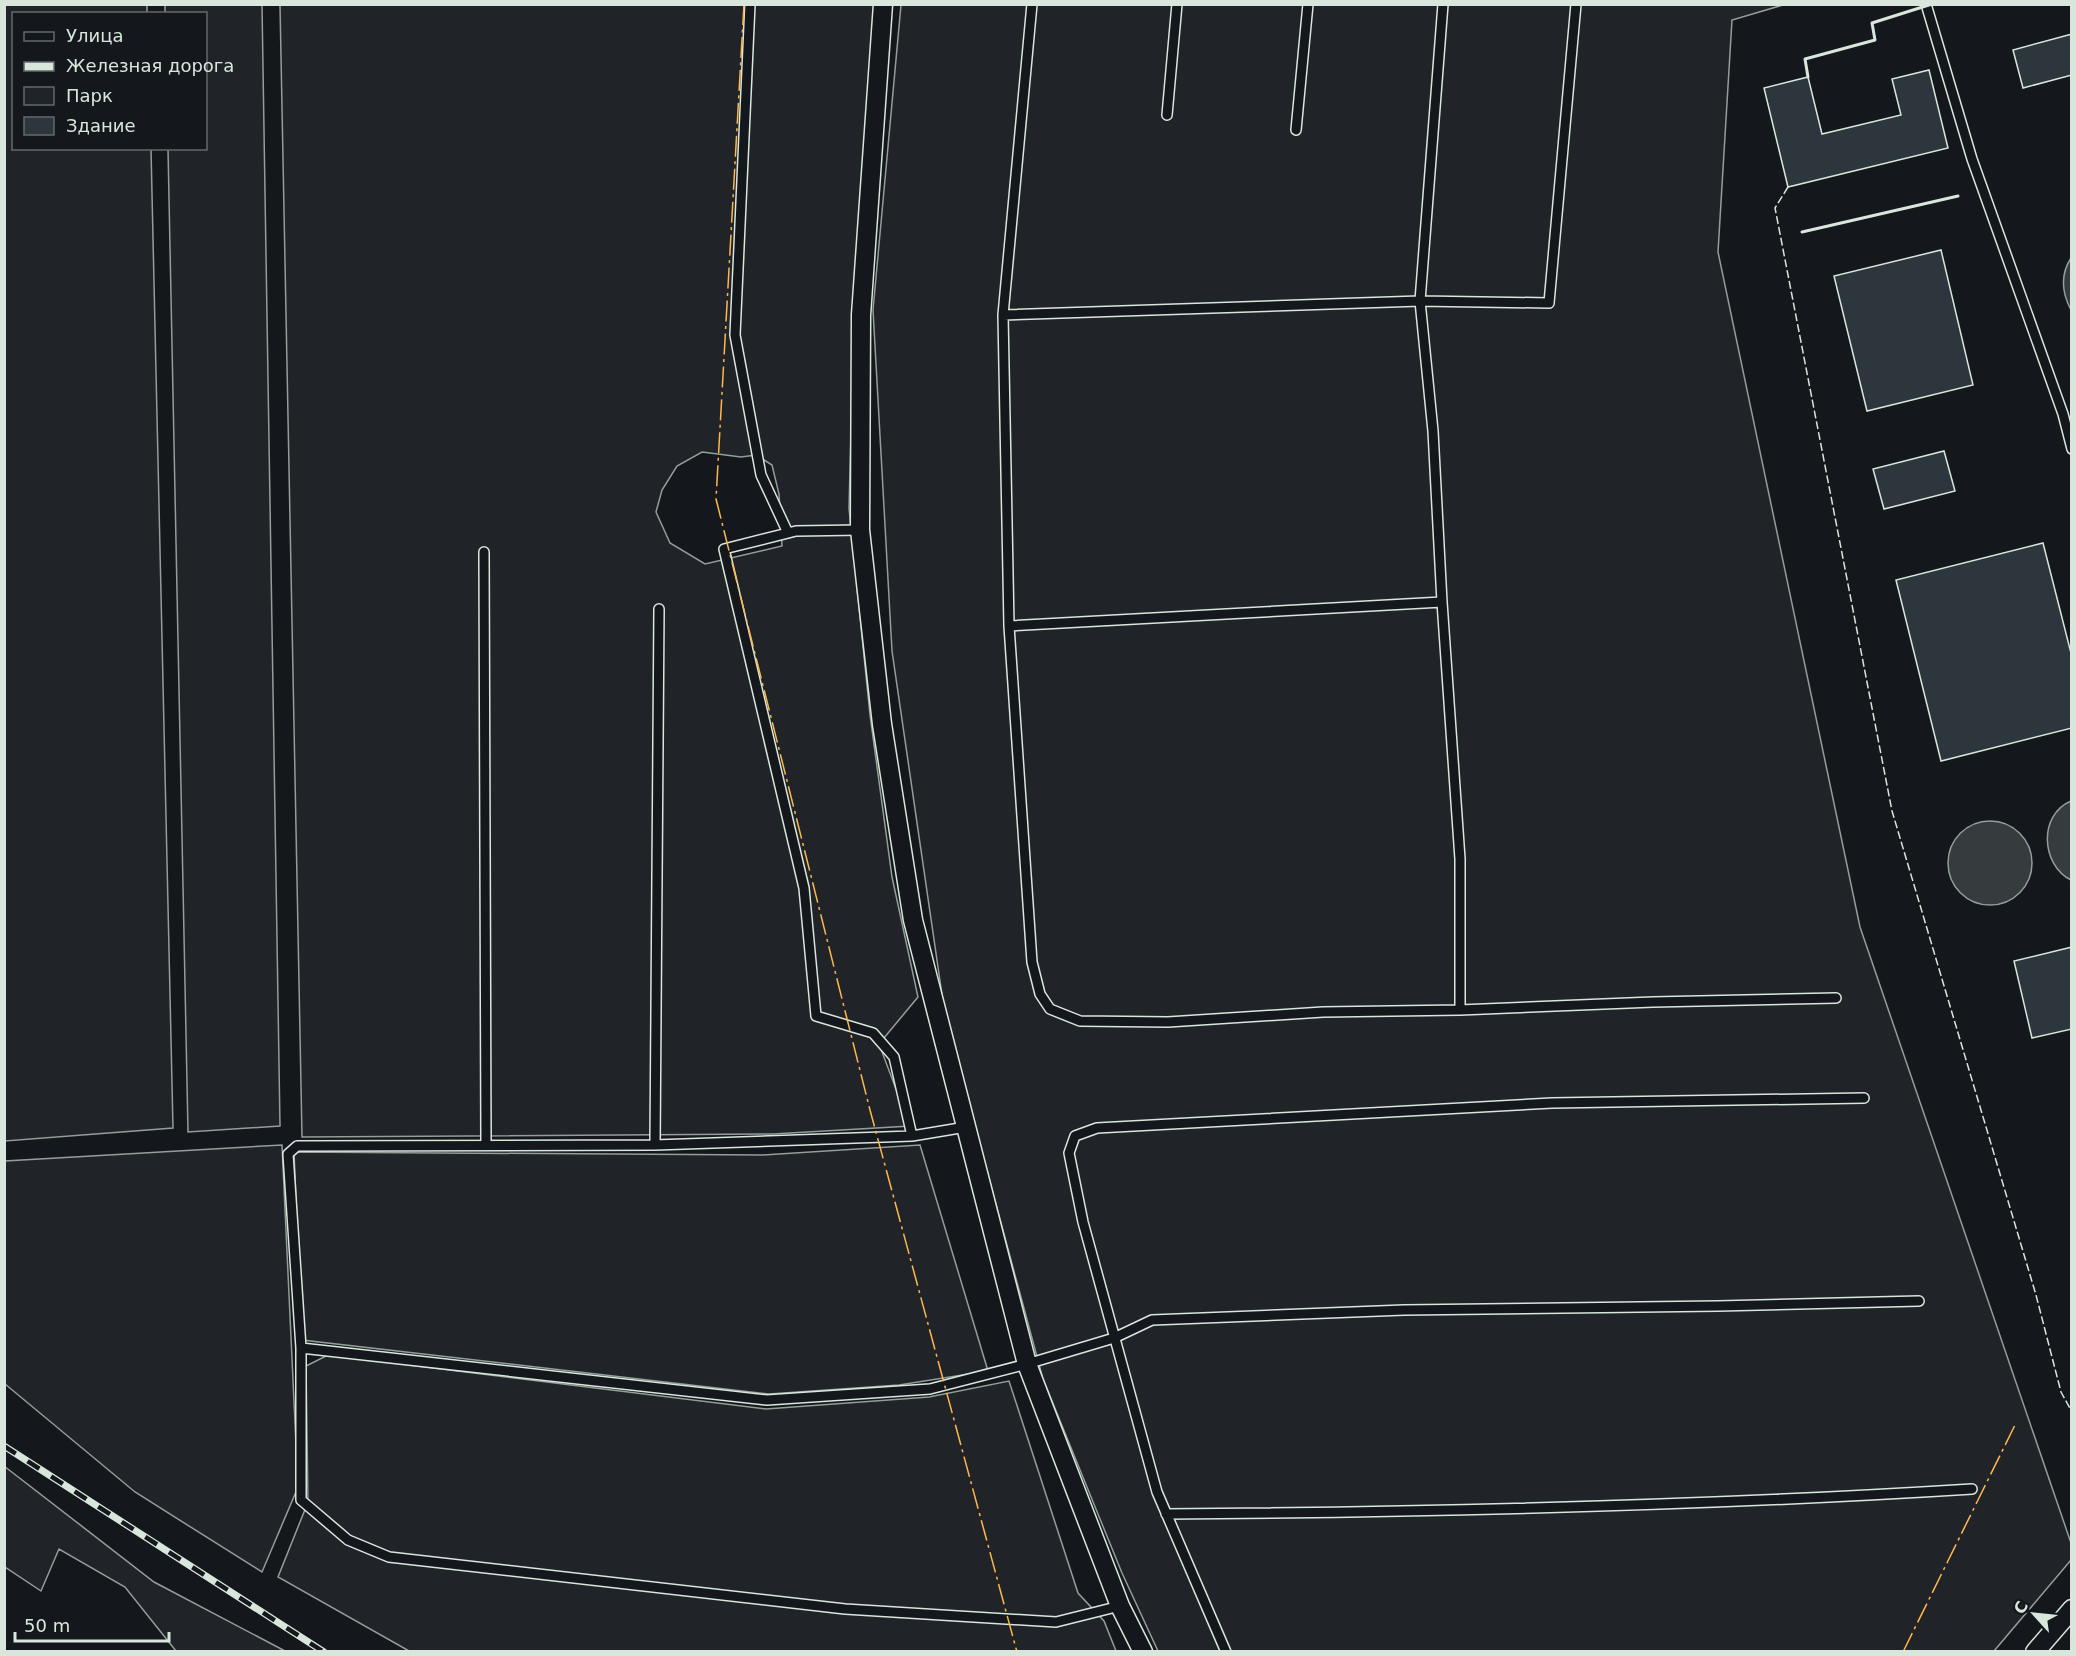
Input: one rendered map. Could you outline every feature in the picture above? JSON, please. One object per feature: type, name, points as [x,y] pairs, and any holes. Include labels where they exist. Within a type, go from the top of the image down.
[{"type":"street","points":[[883,4],[861,315],[860,530],[882,724],[913,920],[1028,1364],[1120,1606],[1143,1652]]},
{"type":"street","points":[[2035,1652],[2072,1609]]},
{"type":"lane","points":[[750,4],[735,334],[761,475],[788,533]]},
{"type":"lane","points":[[1032,4],[1002,315],[1009,626],[1032,962],[1040,994],[1050,1009],[1080,1021],[1168,1022],[1323,1012],[1836,998]]},
{"type":"lane","points":[[1167,115],[1177,4]]},
{"type":"lane","points":[[1296,130],[1308,4]]},
{"type":"lane","points":[[1443,4],[1420,301],[1433,431],[1460,859],[1460,1010]]},
{"type":"lane","points":[[1002,315],[1420,301],[1549,303],[1576,4]]},
{"type":"lane","points":[[1926,4],[1972,159],[2063,414],[2072,449]]},
{"type":"lane","points":[[860,530],[796,531],[724,549],[804,888],[816,1016],[873,1033],[894,1057],[912,1136]]},
{"type":"lane","points":[[484,552],[486,1146]]},
{"type":"lane","points":[[1009,626],[1442,602]]},
{"type":"lane","points":[[655,1145],[659,609]]},
{"type":"lane","points":[[1226,1652],[1157,1492],[1083,1222],[1069,1154],[1075,1136],[1097,1128],[1552,1103],[1864,1098]]},
{"type":"lane","points":[[966,1127],[912,1136],[655,1145],[297,1146],[288,1154],[301,1348],[301,1500],[348,1540],[389,1557],[845,1609],[1056,1622],[1120,1606]]},
{"type":"lane","points":[[301,1348],[767,1400],[930,1389],[1028,1364],[1114,1338],[1152,1320],[1416,1310],[1919,1301]]},
{"type":"lane","points":[[1166,1514],[1324,1513],[1788,1501],[1972,1489]]},
{"type":"green space","points":[[5,4],[147,5],[147,12],[12,12],[12,150],[151,150],[173,1128],[5,1141]]},
{"type":"green space","points":[[165,5],[262,5],[280,1126],[188,1132],[168,150],[207,150],[207,12],[165,12]]},
{"type":"green space","points":[[280,5],[874,5],[853,359],[849,508],[870,715],[892,877],[918,997],[879,1044],[910,1126],[773,1134],[302,1137]],"holes":[[[702,452],[741,457],[756,455],[772,465],[779,494],[782,546],[705,564],[670,543],[656,512],[662,490],[677,466]]]},
{"type":"green space","points":[[901,5],[1783,5],[1732,20],[1718,252],[1860,927],[2071,1543],[2071,1560],[1994,1651],[1158,1651],[1122,1573],[1043,1379],[945,1015],[892,651],[873,310]]},
{"type":"green space","points":[[282,1145],[298,1487],[262,1572],[135,1492],[5,1384],[5,1161]]},
{"type":"green space","points":[[920,1145],[988,1371],[899,1385],[769,1394],[302,1340],[294,1152],[763,1155]]},
{"type":"green space","points":[[328,1355],[766,1409],[929,1397],[1009,1381],[1078,1593],[1104,1621],[1116,1651],[409,1651],[278,1577],[308,1502],[306,1366]]},
{"type":"green space","points":[[4,1466],[154,1582],[285,1651],[176,1651],[125,1587],[59,1549],[41,1591],[5,1567]]},
{"type":"shaded area","points":[[2071,258],[2071,310],[2066,297],[2064,277]]},
{"type":"shaded area","points":[[2071,801],[2071,880],[2061,873],[2054,863],[2047,840],[2053,817],[2060,808]]},
{"type":"shaded area","points":[[1990,821],[2006,824],[2020,833],[2029,847],[2032,863],[2029,879],[2020,893],[2006,902],[1990,905],[1974,902],[1960,893],[1951,879],[1948,863],[1951,847],[1960,833],[1974,824]]},
{"type":"building","points":[[2072,34],[2072,75],[2023,88],[2013,50]]},
{"type":"building","points":[[1929,70],[1948,148],[1788,187],[1764,88],[1808,77],[1822,134],[1901,115],[1892,79]]},
{"type":"building","points":[[1941,250],[1973,385],[1867,411],[1834,276]]},
{"type":"building","points":[[1944,451],[1955,491],[1884,509],[1873,469]]},
{"type":"building","points":[[2043,543],[2072,657],[2072,728],[1941,761],[1896,580]]},
{"type":"building","points":[[2072,947],[2072,1029],[2032,1038],[2014,961]]},
{"type":"railway","points":[[4,1446],[324,1652]]},
{"type":"fence","points":[[1788,187],[1775,208],[1892,811],[2036,1295],[2061,1392],[2072,1412]]},
{"type":"wall","points":[[1808,77],[1805,59],[1875,40],[1872,23],[1932,4]]},
{"type":"wall","points":[[1802,232],[1958,196]]},
{"type":"power","points":[[744,4],[716,499],[870,1110],[1017,1652]]},
{"type":"power","points":[[1903,1652],[2016,1423]]}]
